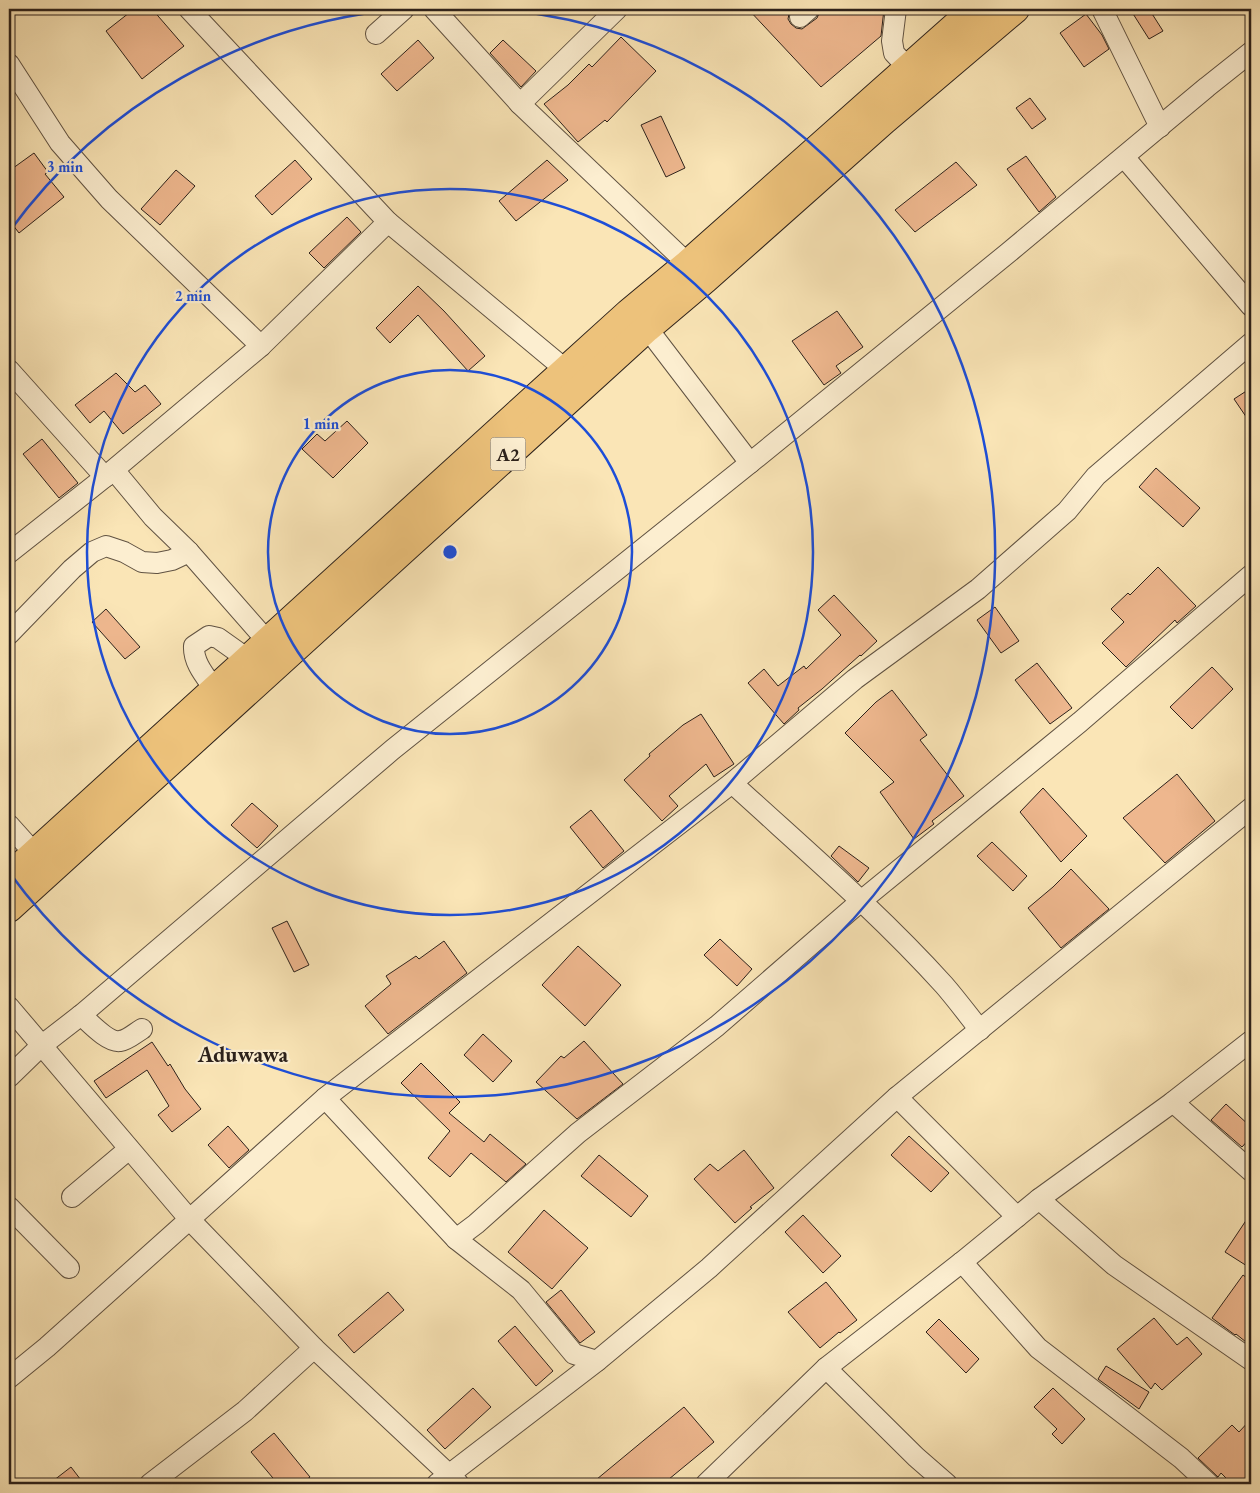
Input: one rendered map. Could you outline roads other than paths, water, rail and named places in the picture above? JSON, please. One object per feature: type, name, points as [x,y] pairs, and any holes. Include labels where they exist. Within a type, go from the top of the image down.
[{"type":"highway","name":"A2","points":[[9,878],[566,370],[975,9]]},
{"type":"highway","name":"A2","points":[[9,908],[647,328],[705,280],[884,120],[1015,9]]},
{"type":"street","points":[[189,9],[388,222],[566,370]]},
{"type":"street","points":[[376,34],[404,9]]},
{"type":"street","points":[[434,9],[520,104],[688,264]]},
{"type":"street","points":[[520,104],[618,9]]},
{"type":"street","points":[[896,9],[892,41],[894,53],[908,68]]},
{"type":"street","points":[[1102,9],[1160,127]]},
{"type":"street","points":[[9,1077],[41,1046],[392,750],[750,464],[1160,127],[1207,86],[1251,52]]},
{"type":"street","points":[[9,64],[60,142],[109,199],[262,346]]},
{"type":"street","points":[[1124,156],[1251,306]]},
{"type":"street","points":[[9,553],[110,473],[262,346],[388,222]]},
{"type":"street","points":[[647,328],[750,464]]},
{"type":"street","points":[[9,1378],[47,1347],[325,1098],[732,783],[855,680],[978,589],[1066,511],[1096,476],[1249,348]]},
{"type":"street","points":[[9,370],[189,552],[258,651]]},
{"type":"street","points":[[9,634],[72,569],[92,552],[106,546],[124,552],[142,562],[157,563],[172,560],[189,552]]},
{"type":"street","points":[[456,1239],[476,1224],[578,1133],[717,1026],[861,901],[1080,722],[1251,575]]},
{"type":"street","points":[[214,690],[198,665],[194,646],[210,636],[258,651]]},
{"type":"street","points":[[732,783],[861,901],[945,986],[980,1030]]},
{"type":"street","points":[[9,1007],[190,1220],[314,1348],[448,1481],[709,1268],[897,1096],[1251,808]]},
{"type":"street","points":[[9,825],[35,854]]},
{"type":"street","points":[[80,1015],[111,1040],[118,1042],[142,1029]]},
{"type":"street","points":[[707,1484],[826,1368],[1039,1199],[1173,1102],[1251,1041]]},
{"type":"street","points":[[897,1096],[1017,1217]]},
{"type":"street","points":[[325,1098],[456,1239],[521,1290],[574,1354],[597,1361]]},
{"type":"street","points":[[1173,1102],[1251,1171]]},
{"type":"street","points":[[72,1198],[129,1150]]},
{"type":"street","points":[[1039,1199],[1114,1265],[1251,1360]]},
{"type":"street","points":[[9,1207],[70,1268]]},
{"type":"street","points":[[962,1262],[1038,1348],[1181,1458],[1209,1484]]},
{"type":"street","points":[[150,1484],[245,1411],[314,1348]]},
{"type":"street","points":[[826,1368],[916,1457],[947,1484]]},
{"type":"district","name":"Aduwawa","points":[[243,1054]]}]
